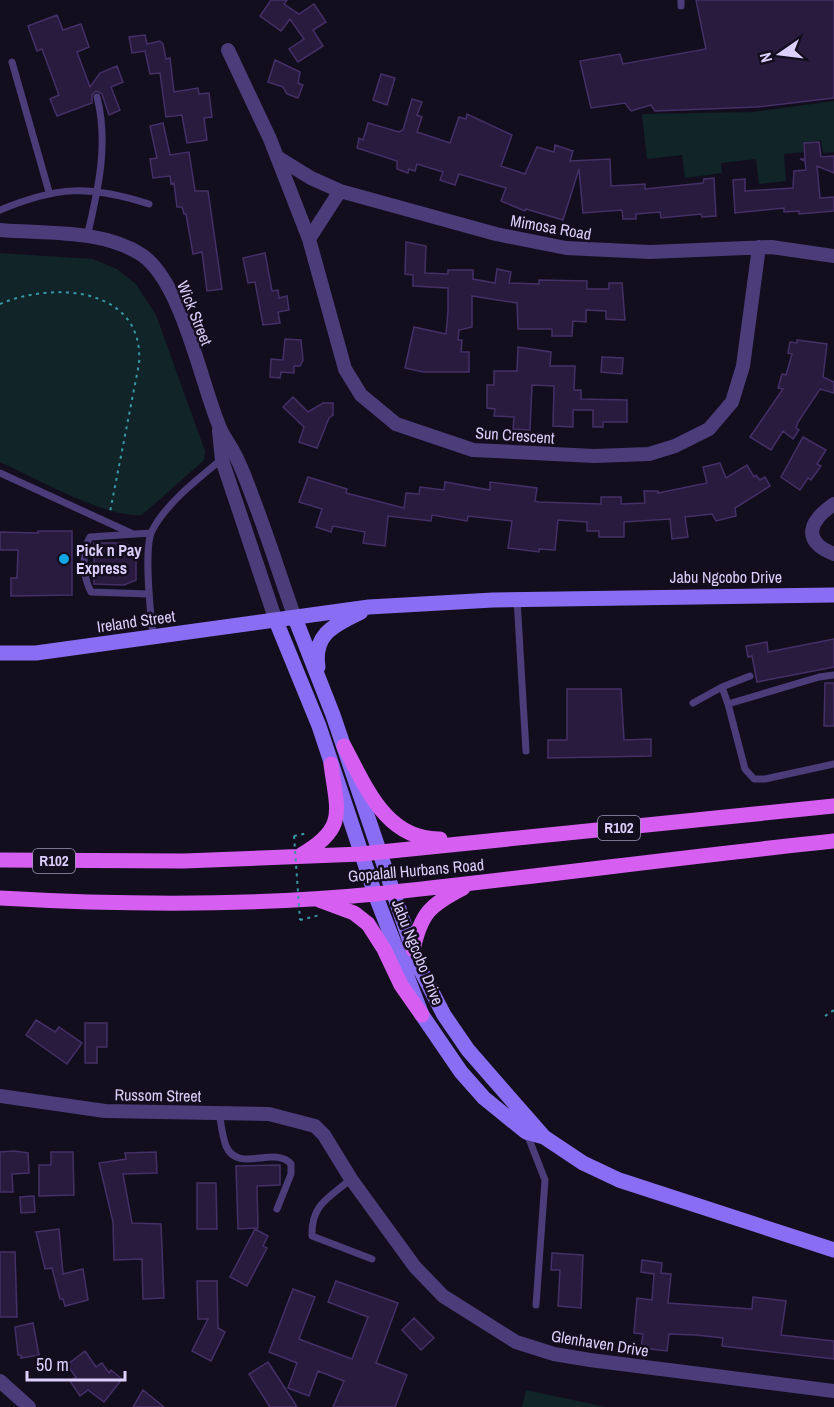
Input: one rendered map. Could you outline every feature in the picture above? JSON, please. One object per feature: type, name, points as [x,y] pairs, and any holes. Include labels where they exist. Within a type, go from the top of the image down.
[{"type":"main road","name":"Jabu Ngcobo Drive","points":[[544,1137],[526,1132],[484,1098],[461,1072],[422,1015],[375,894],[319,726],[276,621],[369,607],[517,599],[834,595]]},
{"type":"main road","points":[[320,685],[316,652],[318,644],[332,627],[369,607]]},
{"type":"main road","name":"Jabu Ngcobo Drive","points":[[294,618],[344,746],[413,950],[444,1015],[462,1041],[544,1137],[583,1163],[618,1180],[834,1250]]},
{"type":"main road","name":"Ireland Street","points":[[0,653],[36,652],[276,621]]},
{"type":"main road","points":[[344,746],[379,810],[391,824],[425,840],[514,838]]},
{"type":"main road","points":[[299,857],[323,843],[335,824],[337,810],[331,764]]},
{"type":"main road","name":"Gopalall Hurbans Road","points":[[0,860],[184,861],[361,854],[834,806]]},
{"type":"main road","name":"Gopalall Hurbans Road","points":[[0,898],[172,902],[375,894],[834,841]]},
{"type":"main road","points":[[413,950],[422,918],[430,908],[471,884]]},
{"type":"main road","points":[[310,897],[354,913],[368,924],[384,949],[401,985],[422,1015]]},
{"type":"street","name":"Sun Crescent","points":[[228,50],[277,157],[309,239],[345,369],[361,395],[383,415],[409,430],[473,450],[594,456],[649,454],[675,446],[704,432],[727,410],[739,384],[759,246]]},
{"type":"street","name":"Mimosa Road","points":[[277,157],[311,178],[340,191],[504,236],[566,248],[650,252],[759,246],[834,256]]},
{"type":"street","points":[[309,239],[340,191]]},
{"type":"street","name":"Wick Street","points":[[0,230],[87,237],[125,245],[144,257],[168,285],[219,426],[276,621]]},
{"type":"street","name":"Wick Street","points":[[228,456],[254,501],[294,618]]},
{"type":"street","points":[[834,504],[816,517],[811,529],[814,540],[821,549],[834,554]]},
{"type":"street","name":"Russom Street","points":[[0,1096],[105,1111],[269,1114],[315,1126]]},
{"type":"street","name":"Glenhaven Drive","points":[[315,1126],[415,1267],[443,1296],[516,1342],[554,1354],[590,1360],[834,1391]]},
{"type":"street","points":[[0,1381],[29,1407]]},
{"type":"lane","points":[[12,62],[49,192]]},
{"type":"lane","points":[[87,237],[98,192],[103,142],[97,97]]},
{"type":"lane","points":[[0,210],[49,192],[70,189],[98,192],[149,204]]},
{"type":"lane","points":[[153,637],[148,594],[151,533],[176,500],[228,456]]},
{"type":"lane","points":[[0,473],[135,535]]},
{"type":"lane","points":[[148,594],[92,592],[85,582],[85,545],[90,537],[151,533]]},
{"type":"lane","points":[[517,599],[526,751]]},
{"type":"lane","points":[[728,704],[819,677],[834,675]]},
{"type":"lane","points":[[693,703],[722,687],[750,676]]},
{"type":"lane","points":[[722,687],[745,769],[754,779],[765,779],[834,764]]},
{"type":"lane","points":[[219,1112],[226,1146],[232,1155],[243,1158],[280,1156],[291,1164],[291,1174],[277,1209]]},
{"type":"lane","points":[[526,1132],[545,1180],[537,1305]]},
{"type":"lane","points":[[351,1179],[315,1209],[312,1236],[372,1259]]},
{"type":"path","points":[[0,304],[28,296],[57,293],[85,295],[110,302],[131,323],[139,343],[139,364],[109,524]]},
{"type":"path","points":[[294,836],[300,920]]},
{"type":"path","points":[[825,1016],[834,1010]]},
{"type":"green space","points":[[834,101],[834,152],[823,153],[821,140],[803,143],[804,152],[784,154],[786,181],[759,184],[756,159],[721,163],[722,173],[685,178],[682,155],[647,159],[642,114],[753,112]]},
{"type":"green space","points":[[0,253],[93,259],[117,269],[136,284],[156,315],[205,451],[204,460],[142,515],[127,514],[90,504],[0,462]]},
{"type":"green space","points":[[526,1390],[606,1407],[522,1407]]},
{"type":"building","points":[[271,0],[287,0],[284,4],[299,14],[314,4],[326,22],[313,30],[323,46],[298,62],[289,49],[304,39],[290,19],[281,31],[260,16]]},
{"type":"building","points":[[696,0],[834,0],[834,98],[757,107],[655,111],[651,105],[631,111],[625,103],[591,108],[580,61],[620,54],[623,64],[706,49]]},
{"type":"building","points":[[57,15],[63,30],[81,24],[89,47],[77,52],[90,87],[100,73],[117,66],[123,82],[111,87],[120,110],[109,115],[102,94],[96,91],[92,95],[92,103],[57,116],[50,99],[59,95],[42,49],[37,51],[28,26]]},
{"type":"building","points":[[145,35],[147,44],[160,41],[163,44],[166,59],[170,58],[174,92],[198,88],[199,94],[209,93],[212,117],[204,118],[207,140],[187,143],[182,115],[166,117],[160,73],[150,74],[145,51],[132,53],[129,37]]},
{"type":"building","points":[[275,60],[300,72],[298,83],[303,85],[298,98],[287,94],[283,87],[268,82]]},
{"type":"building","points":[[381,74],[395,78],[387,105],[373,100]]},
{"type":"building","points":[[412,99],[422,102],[417,115],[422,117],[417,132],[450,143],[459,117],[466,119],[467,114],[512,135],[501,166],[525,174],[537,147],[554,152],[555,145],[573,151],[570,161],[610,159],[611,186],[645,184],[645,189],[703,183],[704,179],[714,178],[716,216],[702,217],[701,214],[661,218],[660,212],[636,214],[636,219],[623,219],[622,210],[583,213],[579,169],[563,220],[526,209],[525,211],[501,201],[506,188],[459,174],[455,185],[440,180],[443,172],[417,164],[415,171],[409,169],[408,173],[397,169],[397,161],[357,148],[359,138],[363,140],[368,123],[399,132],[403,130]]},
{"type":"building","points":[[163,123],[170,155],[189,152],[195,191],[208,191],[222,289],[207,291],[202,252],[193,254],[186,214],[182,207],[177,207],[174,183],[171,184],[170,176],[153,178],[150,159],[157,158],[150,126]]},
{"type":"building","points":[[819,142],[821,157],[834,156],[834,173],[817,166],[820,198],[834,197],[834,211],[799,214],[799,211],[784,212],[784,208],[735,213],[733,180],[745,179],[745,191],[793,188],[794,171],[806,170],[805,161],[800,159],[805,159],[804,143]]},
{"type":"building","points":[[406,242],[426,246],[425,273],[448,274],[448,270],[473,270],[473,279],[495,283],[497,269],[511,272],[509,283],[539,284],[539,280],[587,281],[587,289],[609,289],[609,283],[622,283],[625,320],[606,319],[606,311],[586,310],[586,322],[573,321],[572,336],[552,336],[552,329],[518,329],[517,303],[472,296],[472,327],[459,330],[458,340],[462,340],[461,352],[469,352],[469,372],[423,372],[405,368],[414,327],[446,334],[448,311],[448,288],[413,286],[413,275],[405,274]]},
{"type":"building","points":[[265,253],[272,291],[278,290],[279,298],[287,296],[289,310],[278,312],[280,323],[263,325],[255,282],[248,283],[243,258]]},
{"type":"building","points":[[285,339],[301,340],[303,360],[300,366],[294,366],[294,373],[281,372],[280,378],[270,377],[271,359],[283,360]]},
{"type":"building","points":[[797,340],[827,344],[823,377],[834,382],[834,393],[820,389],[798,422],[796,428],[799,430],[793,439],[783,431],[771,450],[750,437],[783,389],[778,388],[782,374],[786,375],[792,354],[788,353],[790,342],[797,343]]},
{"type":"building","points":[[518,347],[551,352],[550,366],[575,366],[574,390],[581,390],[581,399],[627,400],[627,422],[603,422],[603,427],[593,427],[593,410],[573,410],[573,427],[553,426],[554,386],[532,385],[530,430],[513,429],[514,417],[494,416],[495,409],[487,408],[487,385],[494,385],[494,371],[517,371]]},
{"type":"building","points":[[602,357],[623,358],[622,374],[601,372]]},
{"type":"building","points":[[293,397],[308,412],[323,403],[333,403],[333,415],[329,418],[317,448],[299,442],[304,427],[283,407]]},
{"type":"building","points":[[803,437],[826,450],[817,464],[821,466],[811,480],[808,478],[800,490],[781,477]]},
{"type":"building","points":[[720,463],[726,478],[747,465],[754,477],[756,475],[760,480],[765,477],[770,486],[735,508],[736,516],[716,521],[712,514],[685,517],[688,537],[672,539],[670,519],[624,522],[624,537],[599,537],[599,531],[587,531],[587,522],[558,520],[555,550],[539,549],[539,552],[508,548],[512,521],[468,516],[467,521],[432,515],[431,521],[388,516],[385,546],[363,543],[365,532],[333,526],[331,532],[316,527],[322,509],[299,502],[308,477],[347,489],[346,493],[404,508],[406,493],[419,494],[420,487],[444,490],[445,482],[490,490],[490,482],[537,488],[535,501],[538,502],[601,504],[601,497],[621,497],[621,504],[645,503],[644,491],[658,491],[658,493],[707,483],[703,467]]},
{"type":"building","points":[[38,531],[72,531],[72,595],[11,596],[11,578],[17,578],[18,550],[0,550],[0,532],[38,533]]},
{"type":"building","points":[[94,543],[124,543],[136,548],[136,580],[124,585],[94,584]]},
{"type":"building","points":[[834,639],[834,667],[757,682],[752,656],[748,657],[746,646],[767,642],[768,652]]},
{"type":"building","points":[[825,683],[834,683],[834,726],[824,726]]},
{"type":"building","points":[[567,689],[621,689],[624,740],[651,739],[651,756],[548,758],[548,740],[567,740]]},
{"type":"building","points":[[36,1020],[55,1032],[59,1027],[82,1043],[67,1064],[26,1035]]},
{"type":"building","points":[[85,1023],[107,1023],[107,1047],[97,1047],[97,1063],[85,1063]]},
{"type":"building","points":[[0,1152],[28,1153],[29,1173],[12,1174],[13,1192],[0,1192]]},
{"type":"building","points":[[51,1152],[73,1152],[74,1195],[39,1196],[39,1165],[51,1165]]},
{"type":"building","points":[[156,1152],[157,1173],[123,1174],[132,1223],[161,1224],[164,1298],[143,1299],[142,1259],[114,1260],[113,1222],[99,1163],[126,1159],[125,1153]]},
{"type":"building","points":[[280,1165],[280,1185],[257,1186],[258,1228],[238,1229],[236,1166]]},
{"type":"building","points":[[197,1183],[216,1183],[217,1229],[197,1229]]},
{"type":"building","points":[[34,1196],[35,1212],[21,1213],[20,1197]]},
{"type":"building","points":[[59,1229],[63,1274],[83,1269],[88,1300],[65,1306],[63,1299],[60,1299],[52,1268],[45,1269],[36,1232]]},
{"type":"building","points":[[255,1229],[268,1236],[263,1246],[267,1248],[247,1286],[230,1277]]},
{"type":"building","points":[[0,1252],[15,1252],[17,1317],[0,1317]]},
{"type":"building","points":[[552,1253],[583,1255],[581,1308],[558,1306],[560,1270],[551,1270]]},
{"type":"building","points":[[642,1260],[662,1263],[661,1273],[671,1274],[668,1303],[752,1309],[753,1297],[786,1301],[781,1335],[834,1341],[834,1359],[722,1346],[723,1338],[696,1335],[669,1334],[667,1351],[641,1348],[643,1334],[634,1333],[637,1298],[652,1300],[654,1274],[641,1272]]},
{"type":"building","points":[[197,1281],[217,1281],[218,1328],[225,1332],[211,1361],[192,1351],[208,1319],[198,1319]]},
{"type":"building","points":[[336,1281],[398,1303],[376,1363],[407,1375],[395,1407],[333,1407],[344,1381],[318,1371],[309,1396],[288,1388],[297,1363],[269,1352],[293,1289],[315,1297],[299,1339],[352,1359],[368,1317],[328,1302]]},
{"type":"building","points":[[414,1318],[434,1338],[421,1350],[402,1330]]},
{"type":"building","points":[[33,1323],[39,1355],[21,1358],[21,1355],[18,1355],[15,1327]]},
{"type":"building","points":[[85,1351],[96,1367],[102,1363],[109,1373],[111,1370],[122,1379],[104,1402],[88,1390],[80,1396],[70,1381],[76,1377],[67,1365]]},
{"type":"building","points":[[268,1362],[297,1407],[270,1407],[249,1374]]},
{"type":"building","points":[[143,1390],[164,1407],[133,1407]]},
{"type":"place","name":"Pick n Pay Express","points":[[64,559]]}]
